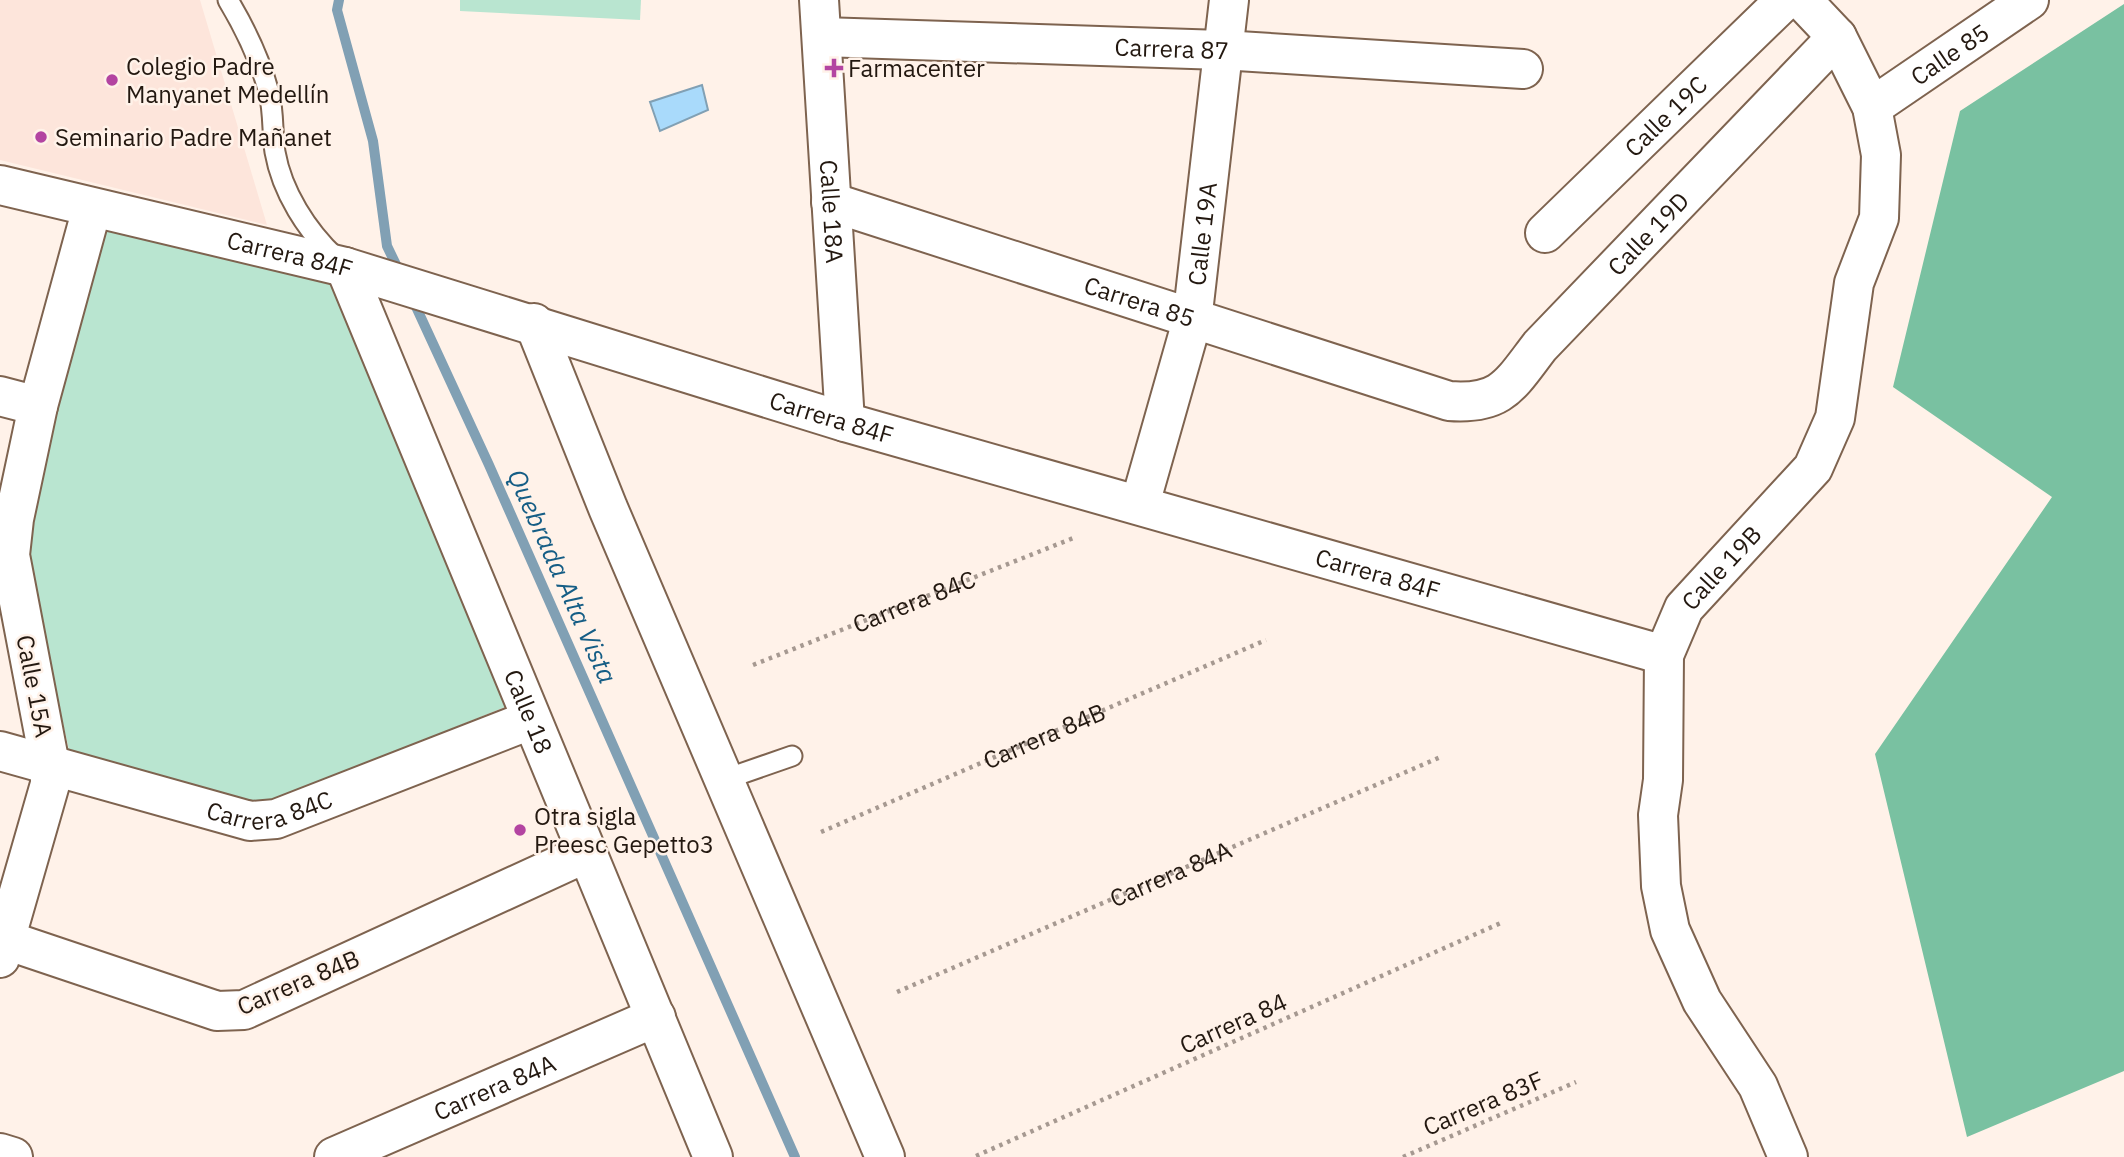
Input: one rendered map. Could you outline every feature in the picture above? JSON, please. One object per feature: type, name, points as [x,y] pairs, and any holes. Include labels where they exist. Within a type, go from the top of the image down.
[{"type":"street","name":"Calle 18A","points":[[818,0],[845,422]]},
{"type":"street","name":"Calle 19A","points":[[1140,504],[1192,321],[1229,0]]},
{"type":"street","name":"Calle 19C","points":[[1545,233],[1785,0]]},
{"type":"street","name":"Calle 19B","points":[[1788,1157],[1758,1086],[1702,1001],[1670,930],[1661,886],[1658,815],[1663,780],[1664,655],[1684,608],[1813,468],[1835,418],[1854,283],[1879,218],[1881,155],[1872,107],[1837,37],[1802,0]]},
{"type":"street","name":"Calle 85","points":[[1872,107],[2029,0]]},
{"type":"street","name":"Carrera 87","points":[[822,37],[1222,50],[1523,69]]},
{"type":"street","name":"Calle 19D","points":[[1449,401],[1484,401],[1505,391],[1540,346],[1837,37]]},
{"type":"street","name":"Carrera 84F","points":[[0,185],[345,267],[534,323],[845,422],[1664,655]]},
{"type":"street","name":"Carrera 85","points":[[831,202],[1192,321],[1449,401]]},
{"type":"street","name":"Calle 15A","points":[[2,945],[46,804],[50,765],[5,554],[38,406],[92,208]]},
{"type":"street","name":"Calle 18","points":[[345,267],[530,720],[713,1157]]},
{"type":"street","points":[[534,323],[723,780],[885,1157]]},
{"type":"street","points":[[0,397],[38,406]]},
{"type":"street","name":"Carrera 84C","points":[[0,751],[250,821],[275,818],[530,720]]},
{"type":"street","name":"Carrera 84B","points":[[2,945],[217,1011],[244,1010],[586,853]]},
{"type":"street","name":"Carrera 84A","points":[[334,1157],[656,1017]]},
{"type":"street","points":[[0,1153],[13,1157]]},
{"type":"lane","points":[[228,0],[255,50],[263,73],[270,97],[275,155],[299,214],[317,240],[345,267]]},
{"type":"lane","points":[[723,780],[792,756]]},
{"type":"path","name":"Carrera 84C","points":[[753,665],[1076,537]]},
{"type":"path","name":"Carrera 84B","points":[[821,832],[1266,640]]},
{"type":"path","name":"Carrera 84A","points":[[897,992],[1443,756]]},
{"type":"path","name":"Carrera 84","points":[[976,1156],[1503,922]]},
{"type":"path","name":"Carrera 83F","points":[[1404,1157],[1576,1082]]},
{"type":"shaded area","name":"Colegio Padre Manyanet Medellín","points":[[0,0],[200,0],[267,225],[0,160]]},
{"type":"green space","points":[[460,0],[641,0],[640,20],[460,11]]},
{"type":"green space","points":[[2124,4],[2124,1071],[1967,1137],[1875,754],[2052,497],[1893,387],[1960,111]]},
{"type":"green space","points":[[102,227],[333,283],[505,707],[263,805],[69,750],[26,557],[52,408]]},
{"type":"water","points":[[702,85],[708,110],[660,131],[650,102]]},
{"type":"waterway","name":"Quebrada Alta Vista","points":[[339,0],[337,10],[373,141],[387,246],[401,275]]},
{"type":"waterway","name":"Quebrada Alta Vista","points":[[411,296],[489,465],[795,1157]]},
{"type":"place","name":"Farmacenter","points":[[834,68]]},
{"type":"place","name":"Colegio Padre Manyanet Medellín","points":[[112,80]]},
{"type":"place","name":"Seminario Padre Mañanet","points":[[41,137]]},
{"type":"place","name":"Otra sigla Preesc Gepetto3","points":[[520,830]]}]
